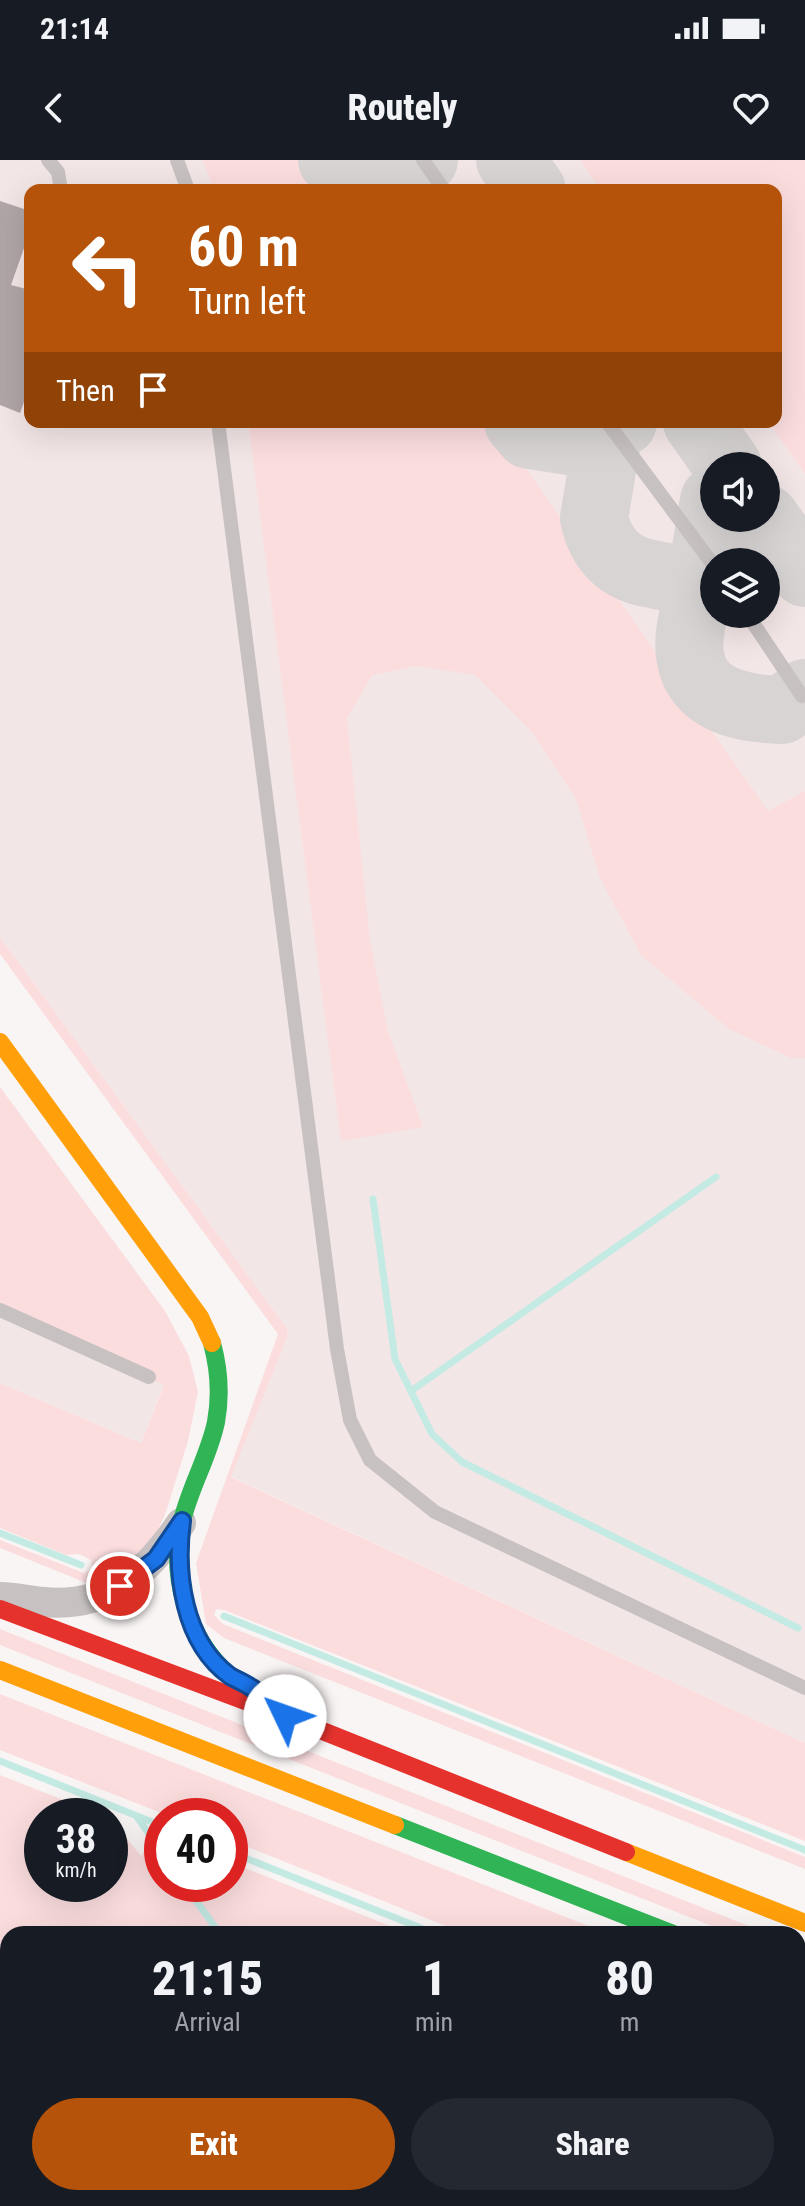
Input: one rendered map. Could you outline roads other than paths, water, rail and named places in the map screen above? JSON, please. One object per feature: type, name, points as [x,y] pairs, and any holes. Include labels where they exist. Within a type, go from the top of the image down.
[{"type":"main road","points":[[0,1042],[200,1317],[213,1343],[217,1380],[215,1428],[182,1521],[178,1550],[180,1579],[186,1607],[197,1634],[217,1663],[229,1675],[255,1689],[285,1716]]},
{"type":"main road","points":[[0,1609],[285,1716],[805,1923]]},
{"type":"main road","points":[[0,1670],[653,1926]]},
{"type":"street","points":[[0,1597],[72,1602],[100,1595],[139,1574],[156,1559],[182,1521]]},
{"type":"lane","points":[[48,160],[58,172],[60,184]]},
{"type":"lane","points":[[177,160],[186,184]]},
{"type":"lane","points":[[423,160],[440,184]]},
{"type":"lane","points":[[219,428],[337,1349],[350,1420],[370,1460],[435,1512],[805,1688]]},
{"type":"lane","points":[[611,428],[701,548]]},
{"type":"lane","points":[[756,628],[802,696]]},
{"type":"lane","points":[[0,1310],[149,1377]]},
{"type":"waterway","points":[[411,1391],[716,1177]]},
{"type":"waterway","points":[[373,1199],[395,1359],[432,1434],[462,1462],[798,1628]]},
{"type":"waterway","points":[[0,1533],[81,1565]]},
{"type":"waterway","points":[[224,1616],[805,1850]]},
{"type":"waterway","points":[[0,1761],[144,1819]]},
{"type":"waterway","points":[[137,1817],[144,1827]]},
{"type":"waterway","points":[[248,1859],[416,1926]]},
{"type":"waterway","points":[[197,1902],[214,1926]]}]
